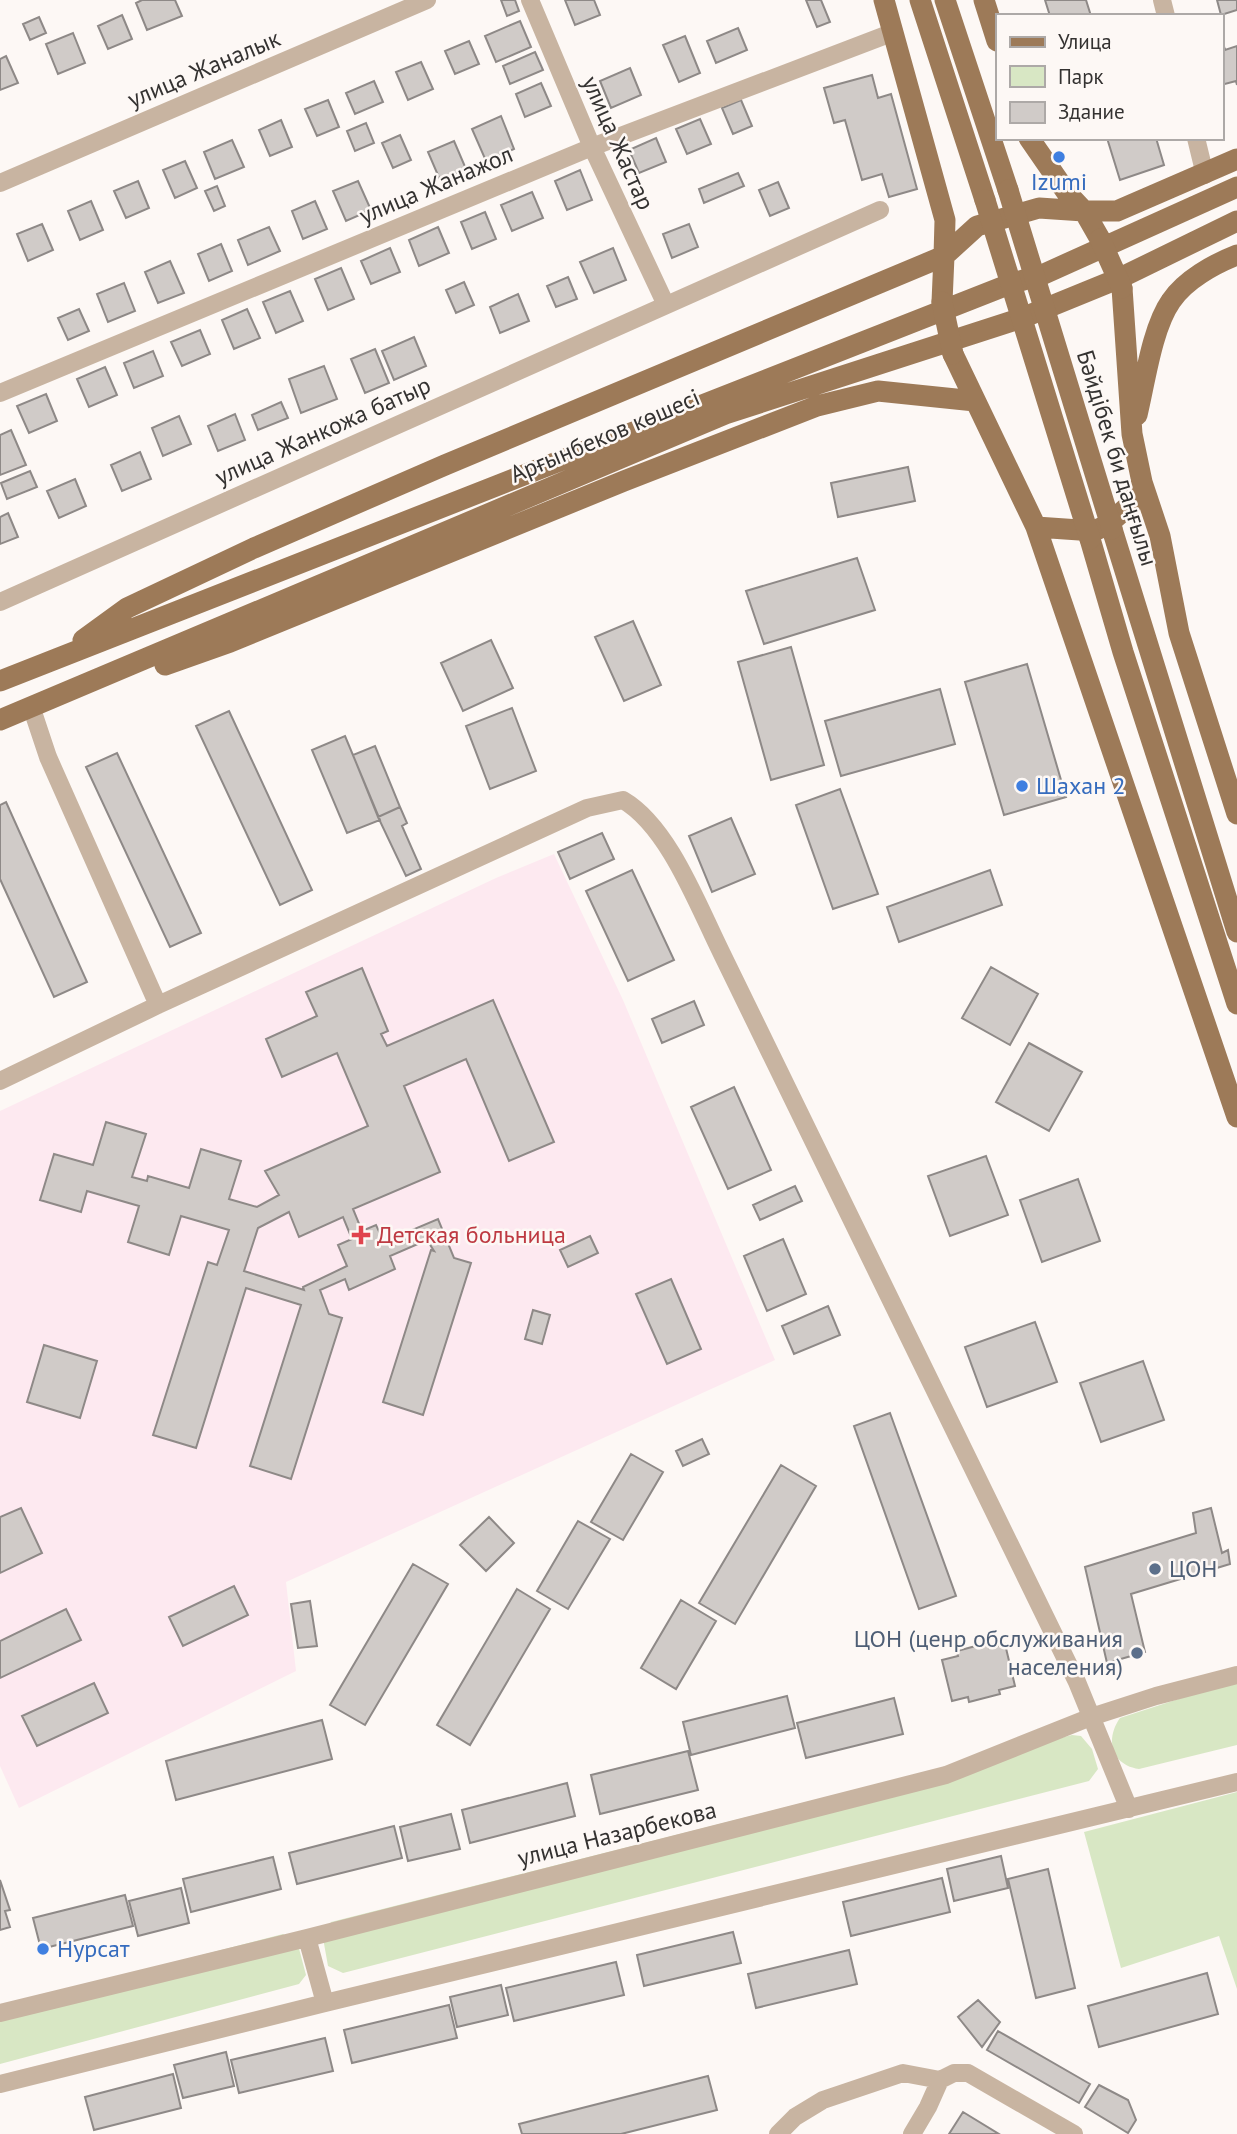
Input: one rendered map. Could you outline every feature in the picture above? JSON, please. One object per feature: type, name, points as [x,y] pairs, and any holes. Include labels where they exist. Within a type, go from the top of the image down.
[{"type":"main road","points":[[884,0],[945,220],[942,302],[953,354],[1036,527],[1237,1117]]},
{"type":"main road","name":"Бәйдібек би даңғылы","points":[[920,0],[1237,1004]]},
{"type":"main road","name":"Бәйдібек би даңғылы","points":[[945,0],[1008,190],[1237,932]]},
{"type":"main road","points":[[984,0],[996,38]]},
{"type":"main road","points":[[1030,140],[1084,211],[1122,288],[1132,434],[1142,482],[1160,536],[1179,633],[1237,814]]},
{"type":"main road","points":[[58,658],[127,608],[254,548],[470,454],[944,257],[977,226],[1038,208],[1117,211],[1237,159]]},
{"type":"main road","name":"Арғынбеков көшесі","points":[[0,681],[997,289],[1044,274],[1237,187]]},
{"type":"main road","name":"Арғынбеков көшесі","points":[[0,720],[725,414],[1022,318],[1120,278],[1237,221]]},
{"type":"main road","points":[[1132,434],[1160,322],[1172,299],[1199,276],[1237,255]]},
{"type":"main road","points":[[78,687],[138,674],[230,642],[624,481],[817,406],[878,391],[975,401]]},
{"type":"main road","points":[[1036,527],[1094,531],[1107,525],[1131,504],[1142,482]]},
{"type":"street","name":"улица Жаналык","points":[[0,183],[427,0]]},
{"type":"street","name":"улица Жастар","points":[[530,0],[592,147],[666,304]]},
{"type":"street","name":"улица Жанажол","points":[[0,393],[592,147],[894,32]]},
{"type":"street","points":[[1196,140],[1205,175]]},
{"type":"street","name":"улица Жанкожа батыр","points":[[0,602],[880,210]]},
{"type":"street","points":[[31,706],[48,757],[158,1005]]},
{"type":"street","points":[[0,1082],[158,1005],[587,808],[623,800],[639,810],[665,841],[716,942],[1071,1670],[1129,1809]]},
{"type":"street","name":"улица Назарбекова","points":[[0,2013],[307,1938],[946,1775],[1091,1717],[1156,1696],[1237,1675]]},
{"type":"street","points":[[0,2084],[1237,1782]]},
{"type":"street","points":[[307,1938],[325,2003]]},
{"type":"street","points":[[778,2134],[794,2117],[823,2101],[903,2073],[940,2080],[954,2073],[968,2073],[1074,2134]]},
{"type":"street","points":[[912,2134],[940,2080]]},
{"type":"shaded area","name":"Детская больница","points":[[554,854],[623,1000],[775,1360],[286,1582],[296,1671],[19,1808],[0,1766],[0,1111],[496,878]]},
{"type":"green space","points":[[1237,1680],[1237,1745],[1139,1769],[1130,1767],[1117,1757],[1112,1742],[1115,1726],[1120,1718]]},
{"type":"green space","points":[[1072,1735],[1081,1736],[1092,1749],[1098,1769],[1089,1781],[343,1973],[328,1966],[323,1938],[331,1922]]},
{"type":"green space","points":[[1237,1792],[1237,1989],[1219,1936],[1121,1968],[1084,1832]]},
{"type":"green space","points":[[283,1934],[297,1941],[306,1975],[299,1984],[0,2064],[0,2007]]},
{"type":"building","points":[[142,0],[175,0],[182,16],[147,30],[136,3]]},
{"type":"building","points":[[501,0],[515,0],[519,11],[507,16]]},
{"type":"building","points":[[565,0],[594,0],[600,15],[575,25]]},
{"type":"building","points":[[806,0],[821,0],[830,22],[817,27]]},
{"type":"building","points":[[1045,0],[1086,0],[1090,14],[1049,14]]},
{"type":"building","points":[[1217,0],[1237,0],[1237,10],[1221,14]]},
{"type":"building","points":[[122,15],[132,39],[108,49],[98,26]]},
{"type":"building","points":[[39,17],[46,33],[30,40],[23,24]]},
{"type":"building","points":[[520,21],[531,47],[496,62],[485,36]]},
{"type":"building","points":[[738,28],[747,50],[716,63],[707,41]]},
{"type":"building","points":[[73,33],[85,63],[58,74],[46,44]]},
{"type":"building","points":[[685,36],[700,73],[679,82],[663,45]]},
{"type":"building","points":[[469,41],[479,64],[455,74],[445,51]]},
{"type":"building","points":[[1223,43],[1225,50],[1237,46],[1237,85],[1236,81],[1223,84]]},
{"type":"building","points":[[535,52],[543,70],[510,84],[503,66]]},
{"type":"building","points":[[6,56],[18,83],[0,90],[0,59]]},
{"type":"building","points":[[421,62],[433,89],[408,100],[396,72]]},
{"type":"building","points":[[630,68],[641,95],[611,108],[600,81]]},
{"type":"building","points":[[872,75],[878,98],[891,94],[917,189],[889,197],[882,174],[862,180],[845,120],[834,123],[824,88]]},
{"type":"building","points":[[374,81],[383,102],[355,114],[346,93]]},
{"type":"building","points":[[541,83],[551,106],[525,117],[516,94]]},
{"type":"building","points":[[328,100],[339,127],[317,136],[305,109]]},
{"type":"building","points":[[741,100],[752,126],[733,134],[722,108]]},
{"type":"building","points":[[501,116],[514,149],[486,161],[472,129]]},
{"type":"building","points":[[700,119],[711,144],[687,154],[676,129]]},
{"type":"building","points":[[281,120],[292,147],[270,156],[259,130]]},
{"type":"building","points":[[366,123],[374,143],[355,151],[347,131]]},
{"type":"building","points":[[400,135],[411,160],[393,168],[382,143]]},
{"type":"building","points":[[656,138],[666,162],[639,173],[629,150]]},
{"type":"building","points":[[232,140],[244,167],[215,179],[204,152]]},
{"type":"building","points":[[1108,140],[1157,140],[1164,165],[1120,180]]},
{"type":"building","points":[[454,141],[466,169],[440,180],[428,152]]},
{"type":"building","points":[[185,161],[197,188],[175,198],[163,170]]},
{"type":"building","points":[[580,170],[592,200],[567,210],[555,181]]},
{"type":"building","points":[[738,173],[744,186],[704,203],[699,189]]},
{"type":"building","points":[[138,181],[149,208],[126,218],[114,191]]},
{"type":"building","points":[[358,181],[371,210],[346,221],[333,191]]},
{"type":"building","points":[[778,182],[789,208],[770,216],[759,190]]},
{"type":"building","points":[[217,186],[225,206],[214,211],[205,191]]},
{"type":"building","points":[[532,192],[543,218],[512,231],[501,205]]},
{"type":"building","points":[[91,201],[103,230],[80,240],[68,211]]},
{"type":"building","points":[[315,201],[327,229],[303,239],[292,211]]},
{"type":"building","points":[[485,212],[496,239],[472,249],[461,222]]},
{"type":"building","points":[[42,224],[53,250],[28,261],[17,234]]},
{"type":"building","points":[[689,224],[698,247],[672,258],[663,234]]},
{"type":"building","points":[[269,227],[280,251],[248,265],[238,240]]},
{"type":"building","points":[[438,227],[449,253],[419,266],[409,240]]},
{"type":"building","points":[[221,244],[232,271],[209,281],[198,254]]},
{"type":"building","points":[[390,248],[400,272],[371,284],[361,261]]},
{"type":"building","points":[[613,248],[626,280],[594,293],[580,262]]},
{"type":"building","points":[[170,261],[184,293],[158,303],[145,272]]},
{"type":"building","points":[[341,268],[354,299],[328,310],[315,279]]},
{"type":"building","points":[[568,277],[577,299],[556,307],[547,286]]},
{"type":"building","points":[[464,282],[474,305],[456,313],[446,290]]},
{"type":"building","points":[[124,283],[135,311],[108,322],[97,294]]},
{"type":"building","points":[[290,291],[303,321],[276,333],[263,302]]},
{"type":"building","points":[[518,294],[529,321],[500,333],[490,307]]},
{"type":"building","points":[[79,309],[89,331],[68,340],[58,318]]},
{"type":"building","points":[[247,309],[260,338],[234,349],[222,320]]},
{"type":"building","points":[[200,330],[210,354],[182,366],[171,342]]},
{"type":"building","points":[[414,337],[426,366],[394,380],[382,351]]},
{"type":"building","points":[[375,349],[389,383],[365,393],[351,359]]},
{"type":"building","points":[[153,351],[163,376],[134,388],[124,363]]},
{"type":"building","points":[[324,366],[337,399],[301,413],[289,379]]},
{"type":"building","points":[[105,367],[117,395],[89,407],[77,379]]},
{"type":"building","points":[[46,394],[57,421],[29,433],[17,406]]},
{"type":"building","points":[[281,402],[288,418],[258,430],[252,415]]},
{"type":"building","points":[[235,414],[245,440],[218,451],[208,426]]},
{"type":"building","points":[[179,416],[191,444],[163,456],[152,428]]},
{"type":"building","points":[[11,430],[26,465],[0,475],[0,435]]},
{"type":"building","points":[[140,452],[151,479],[122,491],[111,465]]},
{"type":"building","points":[[908,467],[915,501],[838,517],[831,483]]},
{"type":"building","points":[[30,471],[37,487],[7,499],[1,483]]},
{"type":"building","points":[[75,479],[86,506],[59,518],[47,491]]},
{"type":"building","points":[[8,513],[18,537],[0,544],[0,517]]},
{"type":"building","points":[[857,558],[875,610],[764,644],[746,591]]},
{"type":"building","points":[[633,621],[661,685],[624,701],[595,637]]},
{"type":"building","points":[[491,640],[513,688],[463,711],[441,663]]},
{"type":"building","points":[[791,647],[824,765],[771,780],[738,662]]},
{"type":"building","points":[[1027,664],[1066,797],[1004,815],[965,682]]},
{"type":"building","points":[[940,689],[955,744],[841,776],[825,721]]},
{"type":"building","points":[[512,708],[536,771],[490,789],[466,726]]},
{"type":"building","points":[[229,711],[312,890],[280,905],[196,726]]},
{"type":"building","points":[[345,736],[380,820],[347,833],[312,750]]},
{"type":"building","points":[[375,746],[400,807],[378,817],[353,755]]},
{"type":"building","points":[[117,753],[201,933],[170,947],[86,767]]},
{"type":"building","points":[[840,789],[878,894],[833,909],[796,805]]},
{"type":"building","points":[[6,802],[87,982],[54,997],[0,879],[0,805]]},
{"type":"building","points":[[400,807],[407,823],[402,826],[421,869],[406,876],[378,817]]},
{"type":"building","points":[[731,818],[755,874],[712,892],[689,836]]},
{"type":"building","points":[[602,833],[614,859],[570,879],[558,852]]},
{"type":"building","points":[[632,870],[674,960],[628,981],[586,891]]},
{"type":"building","points":[[990,870],[1002,905],[899,942],[887,907]]},
{"type":"building","points":[[991,967],[1038,994],[1010,1045],[962,1018]]},
{"type":"building","points":[[362,968],[388,1031],[381,1034],[387,1046],[493,1000],[554,1142],[509,1161],[466,1059],[404,1086],[440,1172],[353,1209],[362,1231],[376,1225],[384,1242],[438,1219],[454,1258],[471,1263],[423,1415],[383,1402],[431,1250],[434,1251],[427,1240],[390,1256],[395,1269],[349,1290],[345,1279],[320,1290],[329,1314],[342,1318],[291,1479],[250,1466],[301,1305],[246,1288],[196,1448],[153,1435],[208,1262],[217,1265],[229,1230],[181,1216],[169,1255],[128,1242],[139,1206],[87,1191],[81,1212],[40,1200],[54,1154],[93,1165],[106,1122],[146,1134],[132,1177],[147,1181],[148,1176],[189,1188],[201,1149],[241,1161],[229,1199],[257,1207],[279,1195],[265,1171],[368,1126],[337,1053],[282,1077],[266,1039],[317,1016],[306,992]],"holes":[[[289,1212],[299,1237],[343,1217],[352,1239],[338,1245],[347,1266],[303,1287],[304,1290],[244,1271],[258,1228]]]},
{"type":"building","points":[[694,1001],[704,1025],[662,1043],[652,1019]]},
{"type":"building","points":[[1029,1043],[1082,1072],[1049,1131],[996,1102]]},
{"type":"building","points":[[734,1087],[771,1170],[728,1189],[691,1107]]},
{"type":"building","points":[[986,1156],[1008,1215],[950,1236],[928,1176]]},
{"type":"building","points":[[1078,1179],[1100,1241],[1042,1262],[1020,1200]]},
{"type":"building","points":[[795,1186],[802,1201],[760,1220],[753,1205]]},
{"type":"building","points":[[590,1236],[598,1253],[568,1267],[560,1250]]},
{"type":"building","points":[[783,1239],[806,1294],[767,1311],[744,1256]]},
{"type":"building","points":[[671,1279],[701,1349],[667,1364],[636,1294]]},
{"type":"building","points":[[828,1306],[840,1335],[794,1354],[782,1326]]},
{"type":"building","points":[[533,1310],[550,1315],[542,1344],[525,1339]]},
{"type":"building","points":[[1035,1322],[1057,1382],[987,1407],[965,1347]]},
{"type":"building","points":[[44,1345],[97,1361],[80,1418],[27,1402]]},
{"type":"building","points":[[1143,1361],[1164,1420],[1101,1442],[1080,1383]]},
{"type":"building","points":[[890,1413],[956,1596],[919,1609],[854,1426]]},
{"type":"building","points":[[702,1439],[709,1454],[683,1466],[676,1451]]},
{"type":"building","points":[[631,1454],[663,1472],[623,1540],[591,1522]]},
{"type":"building","points":[[781,1465],[816,1486],[735,1624],[699,1603]]},
{"type":"building","points":[[21,1508],[42,1553],[0,1573],[0,1517]]},
{"type":"building","points":[[1211,1508],[1222,1553],[1228,1550],[1230,1564],[1131,1594],[1145,1652],[1107,1663],[1085,1567],[1196,1533],[1193,1513]]},
{"type":"building","points":[[489,1517],[514,1543],[486,1571],[460,1545]]},
{"type":"building","points":[[578,1521],[610,1539],[568,1609],[537,1591]]},
{"type":"building","points":[[413,1564],[448,1584],[365,1725],[330,1705]]},
{"type":"building","points":[[234,1586],[248,1615],[183,1646],[169,1617]]},
{"type":"building","points":[[517,1589],[550,1609],[470,1745],[437,1725]]},
{"type":"building","points":[[681,1600],[716,1621],[676,1689],[641,1668]]},
{"type":"building","points":[[310,1601],[317,1646],[298,1648],[291,1604]]},
{"type":"building","points":[[66,1609],[81,1640],[0,1678],[0,1641]]},
{"type":"building","points":[[987,1643],[989,1648],[1005,1644],[1015,1686],[999,1690],[1000,1694],[969,1702],[968,1697],[952,1701],[942,1660],[958,1656],[957,1651]]},
{"type":"building","points":[[94,1683],[108,1713],[37,1746],[22,1716]]},
{"type":"building","points":[[787,1696],[795,1728],[691,1755],[683,1722]]},
{"type":"building","points":[[894,1698],[903,1734],[806,1758],[797,1723]]},
{"type":"building","points":[[322,1720],[332,1759],[176,1800],[166,1761]]},
{"type":"building","points":[[688,1751],[698,1790],[600,1814],[591,1775]]},
{"type":"building","points":[[567,1783],[575,1816],[470,1843],[462,1810]]},
{"type":"building","points":[[451,1814],[460,1849],[408,1861],[400,1827]]},
{"type":"building","points":[[394,1826],[402,1858],[297,1884],[289,1853]]},
{"type":"building","points":[[1001,1856],[1008,1888],[954,1901],[947,1869]]},
{"type":"building","points":[[273,1857],[281,1889],[191,1912],[183,1879]]},
{"type":"building","points":[[1048,1869],[1075,1988],[1036,1998],[1008,1879]]},
{"type":"building","points":[[942,1878],[950,1912],[851,1936],[843,1902]]},
{"type":"building","points":[[0,1880],[10,1910],[5,1911],[10,1927],[0,1930]]},
{"type":"building","points":[[181,1888],[189,1923],[138,1936],[129,1901]]},
{"type":"building","points":[[125,1895],[133,1926],[41,1949],[33,1918]]},
{"type":"building","points":[[733,1932],[741,1963],[644,1986],[637,1955]]},
{"type":"building","points":[[849,1950],[857,1984],[756,2008],[748,1974]]},
{"type":"building","points":[[616,1962],[624,1995],[514,2021],[506,1988]]},
{"type":"building","points":[[1207,1973],[1218,2014],[1099,2047],[1088,2006]]},
{"type":"building","points":[[501,1985],[508,2015],[457,2027],[450,1997]]},
{"type":"building","points":[[978,2000],[1000,2022],[982,2047],[958,2017]]},
{"type":"building","points":[[449,2005],[457,2038],[352,2063],[344,2030]]},
{"type":"building","points":[[998,2031],[1090,2084],[1079,2103],[987,2050]]},
{"type":"building","points":[[325,2038],[333,2071],[239,2093],[231,2060]]},
{"type":"building","points":[[226,2052],[234,2086],[183,2098],[174,2065]]},
{"type":"building","points":[[173,2074],[181,2108],[94,2130],[85,2097]]},
{"type":"building","points":[[708,2076],[717,2110],[621,2134],[522,2134],[519,2124]]},
{"type":"building","points":[[1099,2085],[1128,2100],[1136,2120],[1128,2133],[1085,2107]]},
{"type":"building","points":[[963,2112],[999,2134],[949,2134]]},
{"type":"place","name":"Izumi","points":[[1059,157]]},
{"type":"place","name":"Шахан 2","points":[[1022,786]]},
{"type":"place","name":"Детская больница","points":[[361,1235]]},
{"type":"place","name":"ЦОН","points":[[1155,1569]]},
{"type":"place","name":"ЦОН (ценр обслуживания населения)","points":[[1137,1653]]},
{"type":"place","name":"Нурсат","points":[[43,1949]]}]
